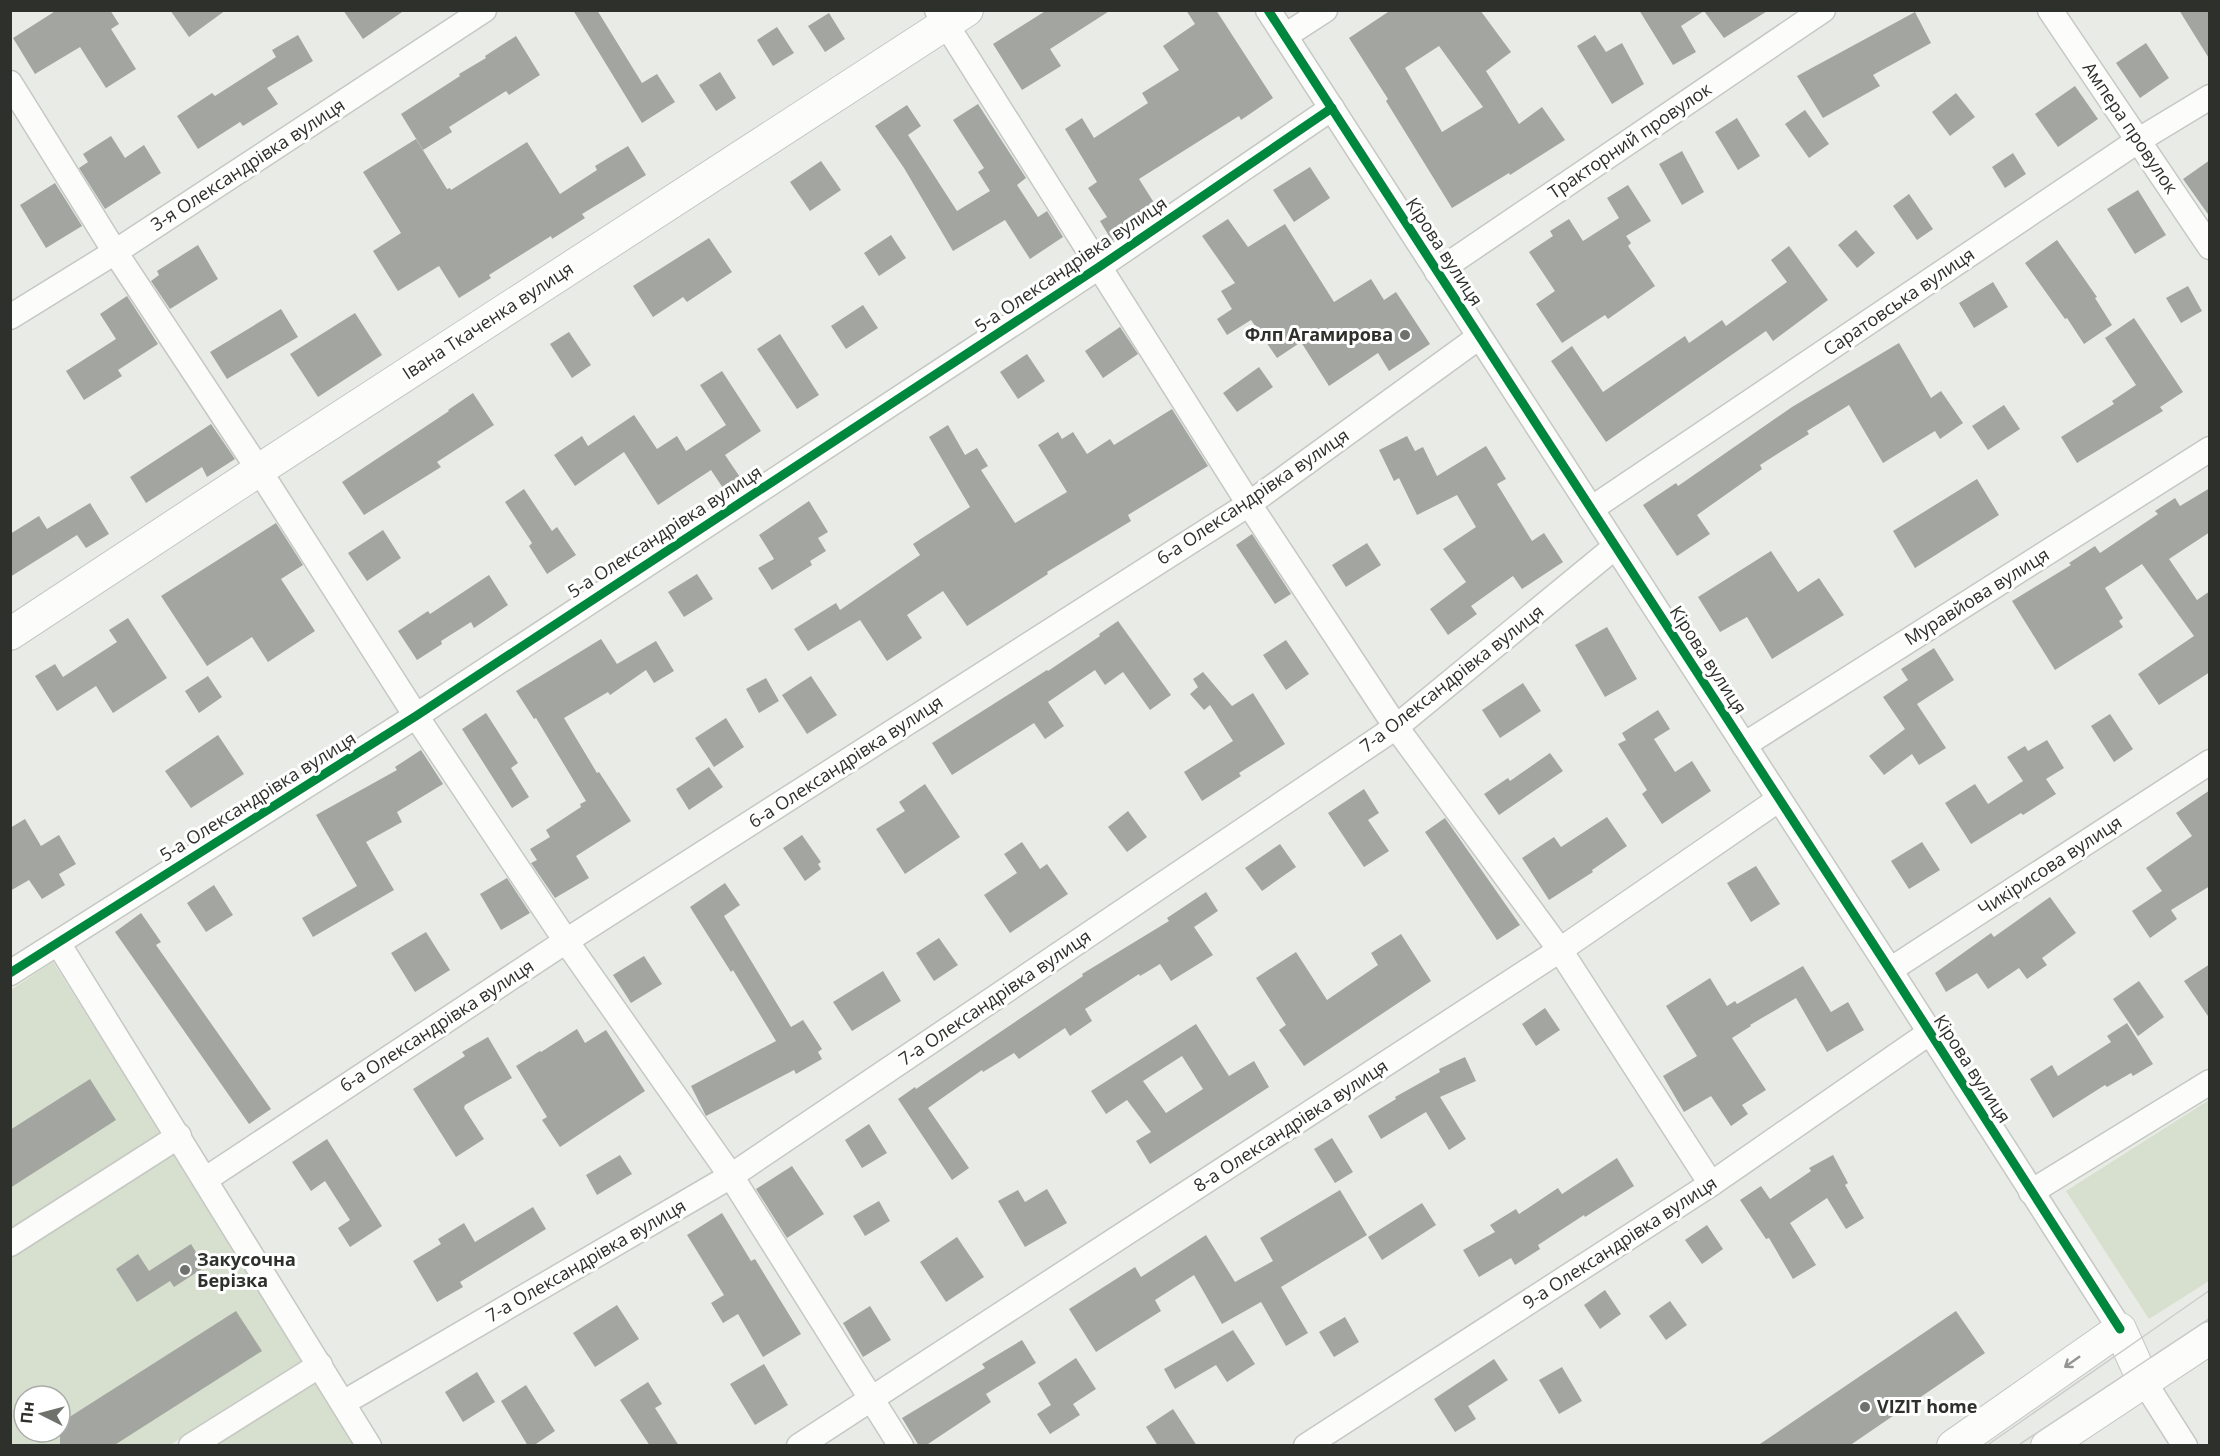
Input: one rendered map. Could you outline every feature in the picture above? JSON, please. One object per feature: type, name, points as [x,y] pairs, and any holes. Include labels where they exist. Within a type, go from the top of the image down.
[{"type":"main road","name":"Івана Ткаченка вулиця","points":[[10,634],[950,15]]},
{"type":"main road","name":"Кірова вулиця","points":[[2120,1329],[2143,1380]]},
{"type":"main road","points":[[1953,1446],[2120,1329]]},
{"type":"main road","points":[[2047,1446],[2143,1380],[2210,1338]]},
{"type":"street","name":"3-я Олександрівка вулиця","points":[[10,317],[115,252],[484,10]]},
{"type":"street","name":"Кірова вулиця","points":[[1268,10],[2120,1329]]},
{"type":"street","points":[[1285,36],[1325,10]]},
{"type":"street","name":"Тракторний провулок","points":[[1437,272],[1823,10]]},
{"type":"street","name":"Ампера провулок","points":[[2050,10],[2210,247]]},
{"type":"street","points":[[950,15],[1099,267],[1249,504],[1396,727],[1560,950],[1711,1184]]},
{"type":"street","points":[[10,83],[115,252],[259,470],[416,716],[566,941],[732,1176],[901,1446]]},
{"type":"street","name":"Саратовська вулиця","points":[[1590,510],[2139,140],[2210,97]]},
{"type":"street","name":"5-а Олександрівка вулиця","points":[[10,974],[416,716],[1099,267],[1332,108]]},
{"type":"street","name":"6-а Олександрівка вулиця","points":[[206,1179],[566,941],[1249,504],[1479,337]]},
{"type":"street","name":"Муравйова вулиця","points":[[1744,745],[2210,449]]},
{"type":"street","name":"7-а Олександрівка вулиця","points":[[343,1403],[732,1176],[1396,727],[1615,547]]},
{"type":"street","name":"Чикірисова вулиця","points":[[1890,970],[2210,762]]},
{"type":"street","name":"8-а Олександрівка вулиця","points":[[799,1446],[1560,950],[1778,800]]},
{"type":"street","points":[[58,943],[369,1446]]},
{"type":"street","name":"9-а Олександрівка вулиця","points":[[1306,1446],[1711,1184],[1929,1034]]},
{"type":"street","points":[[2031,1192],[2210,1082]]},
{"type":"street","points":[[10,1244],[179,1136]]},
{"type":"street","points":[[191,1446],[320,1365]]},
{"type":"street","name":"Кірова вулиця","points":[[2143,1380],[2186,1446]]},
{"type":"green space","points":[[53,962],[164,1137],[11,1235],[11,990]]},
{"type":"green space","points":[[2209,1100],[2209,1281],[2149,1319],[2066,1191]]},
{"type":"green space","points":[[172,1149],[304,1362],[170,1445],[11,1446],[11,1252]]},
{"type":"green space","points":[[314,1378],[356,1446],[208,1446]]},
{"type":"building","points":[[57,10],[110,10],[119,24],[111,29],[136,69],[106,88],[80,47],[35,74],[13,38]]},
{"type":"building","points":[[170,10],[226,10],[189,37]]},
{"type":"building","points":[[343,10],[405,10],[363,39]]},
{"type":"building","points":[[573,10],[597,10],[642,83],[657,74],[675,102],[642,123]]},
{"type":"building","points":[[1047,10],[1111,10],[1050,49],[1061,66],[1022,90],[993,44]]},
{"type":"building","points":[[1186,10],[1216,10],[1273,98],[1241,120],[1239,116],[1139,179],[1158,209],[1112,241],[1100,221],[1107,217],[1088,188],[1097,182],[1065,129],[1082,118],[1094,138],[1148,103],[1142,93],[1179,70],[1163,46],[1195,24]]},
{"type":"building","points":[[1391,10],[1480,10],[1511,52],[1486,71],[1519,124],[1542,107],[1565,140],[1452,208],[1349,38]],"holes":[[[1439,46],[1483,107],[1442,132],[1405,68]]]},
{"type":"building","points":[[1639,10],[1769,10],[1724,38],[1704,11],[1681,26],[1696,52],[1673,65]]},
{"type":"building","points":[[2179,10],[2210,10],[2210,60]]},
{"type":"building","points":[[1915,12],[1931,43],[1873,75],[1880,86],[1823,118],[1797,76]]},
{"type":"building","points":[[829,13],[845,39],[825,52],[808,26]]},
{"type":"building","points":[[777,27],[794,53],[773,66],[757,40]]},
{"type":"building","points":[[298,35],[313,61],[267,88],[278,104],[243,126],[240,122],[198,149],[177,116],[212,93],[215,96],[276,57],[272,50]]},
{"type":"building","points":[[1595,35],[1606,52],[1622,43],[1644,84],[1612,104],[1577,46]]},
{"type":"building","points":[[516,36],[540,75],[509,95],[506,91],[449,127],[452,132],[423,150],[401,114]]},
{"type":"building","points":[[2146,43],[2169,78],[2140,98],[2116,63]]},
{"type":"building","points":[[720,72],[736,98],[716,111],[699,85]]},
{"type":"building","points":[[2075,86],[2098,119],[2058,147],[2035,114]]},
{"type":"building","points":[[1956,93],[1975,117],[1950,136],[1932,112]]},
{"type":"building","points":[[978,104],[1026,178],[1017,185],[1038,217],[1047,211],[1063,237],[1030,259],[1005,220],[953,251],[904,168],[875,126],[907,105],[921,126],[908,135],[957,211],[990,191],[978,172],[984,168],[953,120]]},
{"type":"building","points":[[1805,110],[1829,144],[1809,158],[1785,124]]},
{"type":"building","points":[[1737,118],[1760,156],[1738,170],[1715,132]]},
{"type":"building","points":[[111,136],[125,158],[144,145],[161,173],[105,209],[79,168],[88,162],[83,154]]},
{"type":"building","points":[[416,139],[447,189],[451,190],[527,142],[560,194],[597,170],[595,166],[628,146],[646,175],[582,214],[585,218],[552,239],[551,236],[489,275],[491,278],[459,298],[439,266],[398,291],[373,251],[401,233],[363,172]]},
{"type":"building","points":[[1682,151],[1704,192],[1682,205],[1659,164]]},
{"type":"building","points":[[2013,153],[2026,174],[2005,188],[1992,167]]},
{"type":"building","points":[[2210,160],[2210,217],[2183,179]]},
{"type":"building","points":[[821,161],[841,190],[810,211],[790,182]]},
{"type":"building","points":[[1310,167],[1330,198],[1294,222],[1273,190]]},
{"type":"building","points":[[55,183],[82,226],[46,248],[20,205]]},
{"type":"building","points":[[1628,185],[1651,221],[1626,236],[1631,243],[1628,246],[1655,286],[1608,319],[1605,315],[1562,343],[1536,304],[1555,291],[1529,252],[1553,236],[1550,231],[1569,219],[1583,241],[1619,218],[1607,198]]},
{"type":"building","points":[[2138,190],[2166,235],[2135,254],[2107,209]]},
{"type":"building","points":[[1909,194],[1933,229],[1917,240],[1893,206]]},
{"type":"building","points":[[1228,219],[1248,247],[1285,224],[1334,302],[1371,279],[1384,300],[1396,292],[1430,344],[1389,371],[1378,353],[1329,386],[1301,342],[1277,358],[1251,320],[1227,335],[1217,319],[1232,309],[1221,291],[1235,283],[1202,236]]},
{"type":"building","points":[[1856,230],[1875,253],[1857,268],[1838,245]]},
{"type":"building","points":[[891,235],[906,258],[879,276],[864,253]]},
{"type":"building","points":[[709,238],[732,272],[687,302],[683,297],[653,317],[633,286]]},
{"type":"building","points":[[2057,240],[2097,297],[2095,298],[2112,325],[2084,344],[2025,263]]},
{"type":"building","points":[[198,245],[218,279],[170,309],[151,281],[159,275],[157,271]]},
{"type":"building","points":[[1789,246],[1828,300],[1773,341],[1766,331],[1606,442],[1551,361],[1572,346],[1603,392],[1685,336],[1689,343],[1722,320],[1726,326],[1787,282],[1771,260]]},
{"type":"building","points":[[1993,282],[2008,307],[1974,328],[1959,303]]},
{"type":"building","points":[[2188,286],[2202,311],[2181,323],[2166,298]]},
{"type":"building","points":[[127,296],[158,344],[118,370],[122,376],[84,400],[66,371],[116,339],[100,314]]},
{"type":"building","points":[[863,305],[878,328],[846,349],[831,326]]},
{"type":"building","points":[[281,309],[298,337],[227,379],[210,352]]},
{"type":"building","points":[[355,313],[382,355],[318,397],[290,354]]},
{"type":"building","points":[[2134,318],[2183,392],[2160,407],[2163,411],[2077,463],[2061,437],[2114,404],[2112,401],[2136,385],[2105,338]]},
{"type":"building","points":[[1120,327],[1138,354],[1103,378],[1085,351]]},
{"type":"building","points":[[569,332],[591,365],[572,378],[550,344]]},
{"type":"building","points":[[780,334],[819,395],[797,409],[757,349]]},
{"type":"building","points":[[1899,343],[1931,398],[1941,391],[1963,423],[1940,439],[1935,431],[1883,463],[1849,405],[1807,431],[1809,434],[1760,465],[1762,469],[1697,515],[1710,534],[1677,556],[1643,505],[1676,483],[1678,486],[1792,407]]},
{"type":"building","points":[[1027,354],[1045,381],[1018,399],[1000,372]]},
{"type":"building","points":[[1259,367],[1273,387],[1237,412],[1223,393]]},
{"type":"building","points":[[722,371],[761,431],[725,455],[744,483],[727,494],[711,470],[658,505],[624,452],[575,486],[554,455],[582,436],[588,446],[634,415],[657,449],[677,436],[686,451],[726,425],[700,385]]},
{"type":"building","points":[[473,393],[494,425],[437,462],[441,467],[364,515],[342,482]]},
{"type":"building","points":[[2004,405],[2020,429],[1988,450],[1972,426]]},
{"type":"building","points":[[1172,409],[1208,466],[1128,515],[1131,521],[1047,572],[1048,574],[967,626],[943,591],[907,615],[922,638],[887,661],[860,620],[808,651],[794,629],[836,603],[840,610],[920,555],[913,544],[970,507],[929,437],[948,425],[965,455],[977,448],[988,466],[981,470],[1015,523],[1067,492],[1038,445],[1058,432],[1062,439],[1073,432],[1087,454],[1110,439],[1114,445]]},
{"type":"building","points":[[211,424],[235,459],[207,477],[202,467],[146,503],[130,477]]},
{"type":"building","points":[[1407,436],[1415,451],[1423,447],[1437,476],[1486,446],[1506,479],[1497,484],[1532,541],[1544,533],[1563,562],[1522,589],[1513,576],[1471,606],[1477,614],[1448,635],[1430,609],[1466,582],[1443,549],[1476,527],[1457,495],[1417,515],[1399,478],[1394,481],[1379,450]]},
{"type":"building","points":[[1977,479],[1999,515],[1915,568],[1893,531]]},
{"type":"building","points":[[2210,488],[2210,532],[2169,559],[2197,600],[2210,591],[2210,672],[2159,705],[2138,674],[2194,636],[2142,564],[2105,588],[2123,618],[2119,621],[2123,627],[2055,670],[2012,601],[2071,565],[2069,563],[2095,546],[2100,553],[2158,514],[2155,511],[2175,498],[2180,506]]},
{"type":"building","points":[[524,489],[552,531],[557,527],[576,555],[547,574],[529,546],[532,543],[505,502]]},
{"type":"building","points":[[809,501],[828,532],[818,538],[826,551],[810,561],[812,565],[772,590],[758,568],[774,559],[759,535]]},
{"type":"building","points":[[90,503],[109,534],[86,548],[77,535],[10,577],[10,534],[39,516],[47,529]]},
{"type":"building","points":[[276,523],[303,565],[281,579],[315,631],[268,662],[252,637],[207,666],[161,596]]},
{"type":"building","points":[[383,530],[401,558],[367,581],[348,553]]},
{"type":"building","points":[[1252,534],[1291,594],[1275,604],[1236,545]]},
{"type":"building","points":[[1367,543],[1381,565],[1346,587],[1332,565]]},
{"type":"building","points":[[1771,551],[1798,592],[1819,578],[1844,615],[1772,659],[1747,617],[1720,632],[1698,597]]},
{"type":"building","points":[[697,574],[713,599],[684,617],[668,592]]},
{"type":"building","points":[[489,575],[508,605],[474,628],[471,622],[417,660],[398,631],[428,611],[430,614]]},
{"type":"building","points":[[128,618],[167,678],[113,713],[96,686],[57,711],[35,676],[55,664],[63,677],[117,642],[109,630]]},
{"type":"building","points":[[1118,621],[1171,695],[1150,710],[1123,672],[1105,685],[1095,670],[1048,702],[1064,726],[1045,739],[1034,723],[952,775],[932,743],[1048,671]]},
{"type":"building","points":[[1607,627],[1637,679],[1605,697],[1575,645]]},
{"type":"building","points":[[601,639],[617,664],[656,641],[674,671],[654,683],[646,670],[610,695],[608,692],[564,718],[597,773],[599,772],[631,821],[576,856],[589,878],[555,898],[531,863],[537,860],[530,849],[550,837],[546,830],[581,807],[580,804],[586,801],[536,718],[534,719],[516,691]]},
{"type":"building","points":[[1286,640],[1309,674],[1286,690],[1263,655]]},
{"type":"building","points":[[1934,648],[1954,680],[1917,704],[1946,748],[1919,765],[1912,754],[1884,775],[1869,756],[1905,729],[1883,697],[1908,680],[1901,669]]},
{"type":"building","points":[[1203,672],[1232,706],[1253,693],[1285,744],[1239,773],[1241,776],[1202,801],[1184,772],[1233,741],[1210,705],[1204,710],[1190,694],[1198,687],[1193,679]]},
{"type":"building","points":[[208,676],[222,697],[199,713],[185,691]]},
{"type":"building","points":[[811,676],[837,715],[807,734],[782,695]]},
{"type":"building","points":[[766,678],[779,701],[759,713],[746,689]]},
{"type":"building","points":[[1523,683],[1541,711],[1500,738],[1482,710]]},
{"type":"building","points":[[1658,710],[1670,729],[1654,739],[1675,772],[1692,761],[1711,791],[1662,824],[1642,794],[1647,790],[1618,744],[1626,740],[1622,733]]},
{"type":"building","points":[[486,713],[518,763],[511,768],[529,797],[512,808],[462,729]]},
{"type":"building","points":[[2110,714],[2133,749],[2114,762],[2091,726]]},
{"type":"building","points":[[726,718],[744,747],[714,767],[695,738]]},
{"type":"building","points":[[218,735],[244,774],[191,808],[165,771]]},
{"type":"building","points":[[2047,740],[2064,768],[2046,779],[2056,794],[1971,844],[1945,803],[1975,784],[1988,804],[2023,781],[2007,757],[2025,746],[2028,751]]},
{"type":"building","points":[[421,750],[443,784],[397,812],[402,822],[366,842],[394,890],[313,937],[302,918],[357,886],[316,815],[397,770],[395,767]]},
{"type":"building","points":[[1550,753],[1563,771],[1499,815],[1484,794],[1508,778],[1510,781]]},
{"type":"building","points":[[709,767],[723,787],[689,810],[676,789]]},
{"type":"building","points":[[925,784],[960,837],[905,874],[876,829],[905,811],[899,802]]},
{"type":"building","points":[[1364,789],[1379,813],[1368,820],[1389,851],[1364,867],[1328,813]]},
{"type":"building","points":[[2210,790],[2210,886],[2171,910],[2177,919],[2150,938],[2132,911],[2162,891],[2146,868],[2192,836],[2176,813]]},
{"type":"building","points":[[1128,811],[1147,837],[1127,852],[1108,827]]},
{"type":"building","points":[[1607,817],[1627,846],[1592,870],[1593,872],[1549,900],[1522,858],[1554,837],[1561,847]]},
{"type":"building","points":[[1445,818],[1520,925],[1497,940],[1425,832]]},
{"type":"building","points":[[25,819],[41,846],[59,835],[76,864],[59,874],[65,885],[42,899],[29,880],[10,891],[10,828]]},
{"type":"building","points":[[802,835],[821,862],[818,864],[821,869],[805,881],[783,848]]},
{"type":"building","points":[[1022,842],[1040,869],[1047,864],[1068,894],[1010,933],[984,895],[1017,873],[1004,854]]},
{"type":"building","points":[[1922,842],[1940,870],[1909,889],[1891,861]]},
{"type":"building","points":[[1280,844],[1296,867],[1262,891],[1245,868]]},
{"type":"building","points":[[1756,866],[1780,904],[1751,922],[1727,883]]},
{"type":"building","points":[[507,878],[530,913],[501,930],[480,894]]},
{"type":"building","points":[[725,883],[740,905],[724,916],[791,1027],[803,1020],[822,1049],[818,1052],[822,1059],[796,1074],[794,1070],[706,1116],[691,1086],[776,1041],[733,970],[731,972],[690,907]]},
{"type":"building","points":[[214,885],[233,915],[206,932],[187,903]]},
{"type":"building","points":[[1206,892],[1218,911],[1194,927],[1213,955],[1171,981],[1160,964],[1140,976],[1139,974],[1085,1009],[1092,1021],[1070,1036],[1065,1028],[1019,1059],[1014,1053],[983,1072],[982,1070],[928,1108],[969,1168],[952,1180],[898,1099],[1083,976],[1082,974],[1169,921],[1167,918]]},
{"type":"building","points":[[2050,897],[2076,933],[2042,958],[2047,965],[2027,979],[2019,968],[1988,989],[1977,973],[1946,992],[1935,973],[1991,933],[1994,937]]},
{"type":"building","points":[[141,913],[161,942],[156,945],[271,1109],[249,1124],[115,932]]},
{"type":"building","points":[[426,932],[450,970],[415,992],[391,953]]},
{"type":"building","points":[[1401,934],[1431,981],[1304,1066],[1279,1030],[1286,1025],[1256,978],[1296,952],[1327,1000],[1378,965],[1371,953]]},
{"type":"building","points":[[939,938],[958,965],[934,981],[916,953]]},
{"type":"building","points":[[644,956],[662,984],[631,1003],[613,975]]},
{"type":"building","points":[[2210,964],[2210,1019],[2184,981]]},
{"type":"building","points":[[1803,966],[1831,1012],[1848,1002],[1864,1030],[1827,1052],[1796,998],[1732,1038],[1766,1090],[1742,1105],[1748,1114],[1731,1126],[1711,1096],[1684,1112],[1663,1076],[1697,1056],[1666,1006],[1710,978],[1727,1006],[1735,1001],[1737,1004]]},
{"type":"building","points":[[883,971],[901,1001],[852,1031],[833,1002]]},
{"type":"building","points":[[2139,981],[2164,1017],[2138,1036],[2113,999]]},
{"type":"building","points":[[1545,1008],[1560,1030],[1536,1046],[1522,1024]]},
{"type":"building","points":[[2127,1023],[2153,1064],[2133,1076],[2131,1073],[2107,1087],[2105,1085],[2053,1118],[2030,1079],[2052,1065],[2058,1076],[2111,1042],[2107,1036]]},
{"type":"building","points":[[1196,1024],[1229,1076],[1254,1061],[1269,1087],[1150,1164],[1136,1141],[1151,1132],[1127,1100],[1106,1114],[1091,1091]],"holes":[[[1182,1056],[1203,1089],[1166,1113],[1143,1081]]]},
{"type":"building","points":[[577,1029],[585,1043],[606,1030],[645,1091],[560,1147],[542,1120],[547,1117],[516,1066]]},
{"type":"building","points":[[488,1037],[512,1078],[465,1105],[464,1108],[484,1139],[456,1157],[413,1089],[465,1056],[462,1052]]},
{"type":"building","points":[[1465,1057],[1476,1081],[1440,1097],[1466,1139],[1449,1150],[1426,1112],[1381,1139],[1368,1116],[1396,1099],[1395,1097],[1440,1072],[1439,1069]]},
{"type":"building","points":[[90,1079],[116,1120],[10,1188],[10,1130]]},
{"type":"building","points":[[869,1124],[887,1153],[862,1168],[845,1140]]},
{"type":"building","points":[[1332,1138],[1353,1172],[1335,1183],[1314,1149]]},
{"type":"building","points":[[327,1139],[382,1226],[350,1247],[338,1228],[350,1220],[325,1181],[311,1191],[292,1162]]},
{"type":"building","points":[[620,1155],[632,1174],[597,1195],[586,1175]]},
{"type":"building","points":[[1833,1155],[1848,1183],[1845,1185],[1864,1218],[1846,1229],[1827,1198],[1790,1223],[1816,1265],[1793,1279],[1769,1238],[1766,1239],[1740,1200],[1761,1186],[1770,1199],[1811,1171],[1809,1168]]},
{"type":"building","points":[[1617,1158],[1634,1186],[1538,1245],[1540,1249],[1515,1265],[1511,1258],[1479,1277],[1463,1250],[1495,1232],[1490,1225],[1516,1209],[1519,1214],[1558,1188],[1562,1194]]},
{"type":"building","points":[[792,1166],[824,1214],[787,1238],[756,1189]]},
{"type":"building","points":[[1047,1189],[1067,1223],[1025,1247],[998,1201],[1018,1190],[1025,1202]]},
{"type":"building","points":[[1340,1190],[1367,1235],[1281,1287],[1308,1333],[1286,1346],[1261,1302],[1222,1324],[1194,1275],[1155,1300],[1161,1311],[1096,1352],[1069,1309],[1135,1267],[1141,1277],[1206,1235],[1235,1282],[1273,1261],[1260,1238]]},
{"type":"building","points":[[879,1201],[890,1221],[865,1236],[853,1216]]},
{"type":"building","points":[[1422,1203],[1436,1225],[1382,1260],[1368,1237]]},
{"type":"building","points":[[533,1207],[546,1229],[460,1282],[463,1287],[437,1302],[413,1261],[441,1244],[438,1239],[464,1223],[475,1242]]},
{"type":"building","points":[[722,1213],[751,1261],[755,1259],[801,1334],[763,1357],[738,1314],[723,1323],[711,1303],[724,1295],[687,1235]]},
{"type":"building","points":[[1707,1225],[1723,1249],[1702,1264],[1685,1240]]},
{"type":"building","points":[[957,1237],[984,1277],[946,1302],[920,1262]]},
{"type":"building","points":[[191,1244],[205,1267],[174,1287],[170,1281],[137,1302],[116,1269],[138,1254],[149,1271]]},
{"type":"building","points":[[1605,1290],[1621,1314],[1600,1329],[1584,1305]]},
{"type":"building","points":[[1670,1301],[1687,1325],[1666,1340],[1649,1316]]},
{"type":"building","points":[[617,1305],[639,1339],[595,1367],[573,1333]]},
{"type":"building","points":[[870,1306],[891,1340],[863,1357],[843,1323]]},
{"type":"building","points":[[236,1311],[262,1351],[113,1446],[60,1446],[60,1444],[72,1444],[72,1415]]},
{"type":"building","points":[[1956,1311],[1985,1353],[1849,1446],[1757,1446]]},
{"type":"building","points":[[1345,1317],[1359,1342],[1334,1357],[1319,1332]]},
{"type":"building","points":[[1233,1330],[1255,1364],[1227,1382],[1216,1365],[1175,1389],[1164,1369]]},
{"type":"building","points":[[1022,1340],[1036,1363],[986,1394],[991,1402],[925,1446],[919,1446],[902,1418],[985,1368],[982,1364]]},
{"type":"building","points":[[1076,1358],[1096,1389],[1073,1404],[1080,1415],[1050,1434],[1037,1414],[1051,1405],[1038,1383]]},
{"type":"building","points":[[1494,1359],[1508,1380],[1468,1406],[1476,1419],[1455,1432],[1434,1399]]},
{"type":"building","points":[[764,1364],[788,1405],[755,1425],[730,1384]]},
{"type":"building","points":[[1562,1367],[1582,1401],[1559,1414],[1539,1380]]},
{"type":"building","points":[[477,1372],[495,1402],[463,1422],[445,1392]]},
{"type":"building","points":[[648,1382],[662,1404],[655,1408],[679,1446],[650,1446],[620,1400]]},
{"type":"building","points":[[526,1385],[555,1431],[533,1446],[528,1446],[501,1401]]},
{"type":"building","points":[[1173,1409],[1197,1446],[1158,1446],[1146,1427]]},
{"type":"tram line","points":[[1986,1446],[2210,1290]]},
{"type":"tram line","points":[[2017,1446],[2210,1318]]},
{"type":"cycle path","points":[[1268,10],[2120,1329]]},
{"type":"cycle path","points":[[10,973],[416,716],[1099,267],[1332,108]]},
{"type":"place","name":"Флп Агамирова","points":[[1405,335]]},
{"type":"place","name":"Закусочна Берізка","points":[[185,1270]]},
{"type":"place","name":"VIZIT home","points":[[1865,1407]]}]
